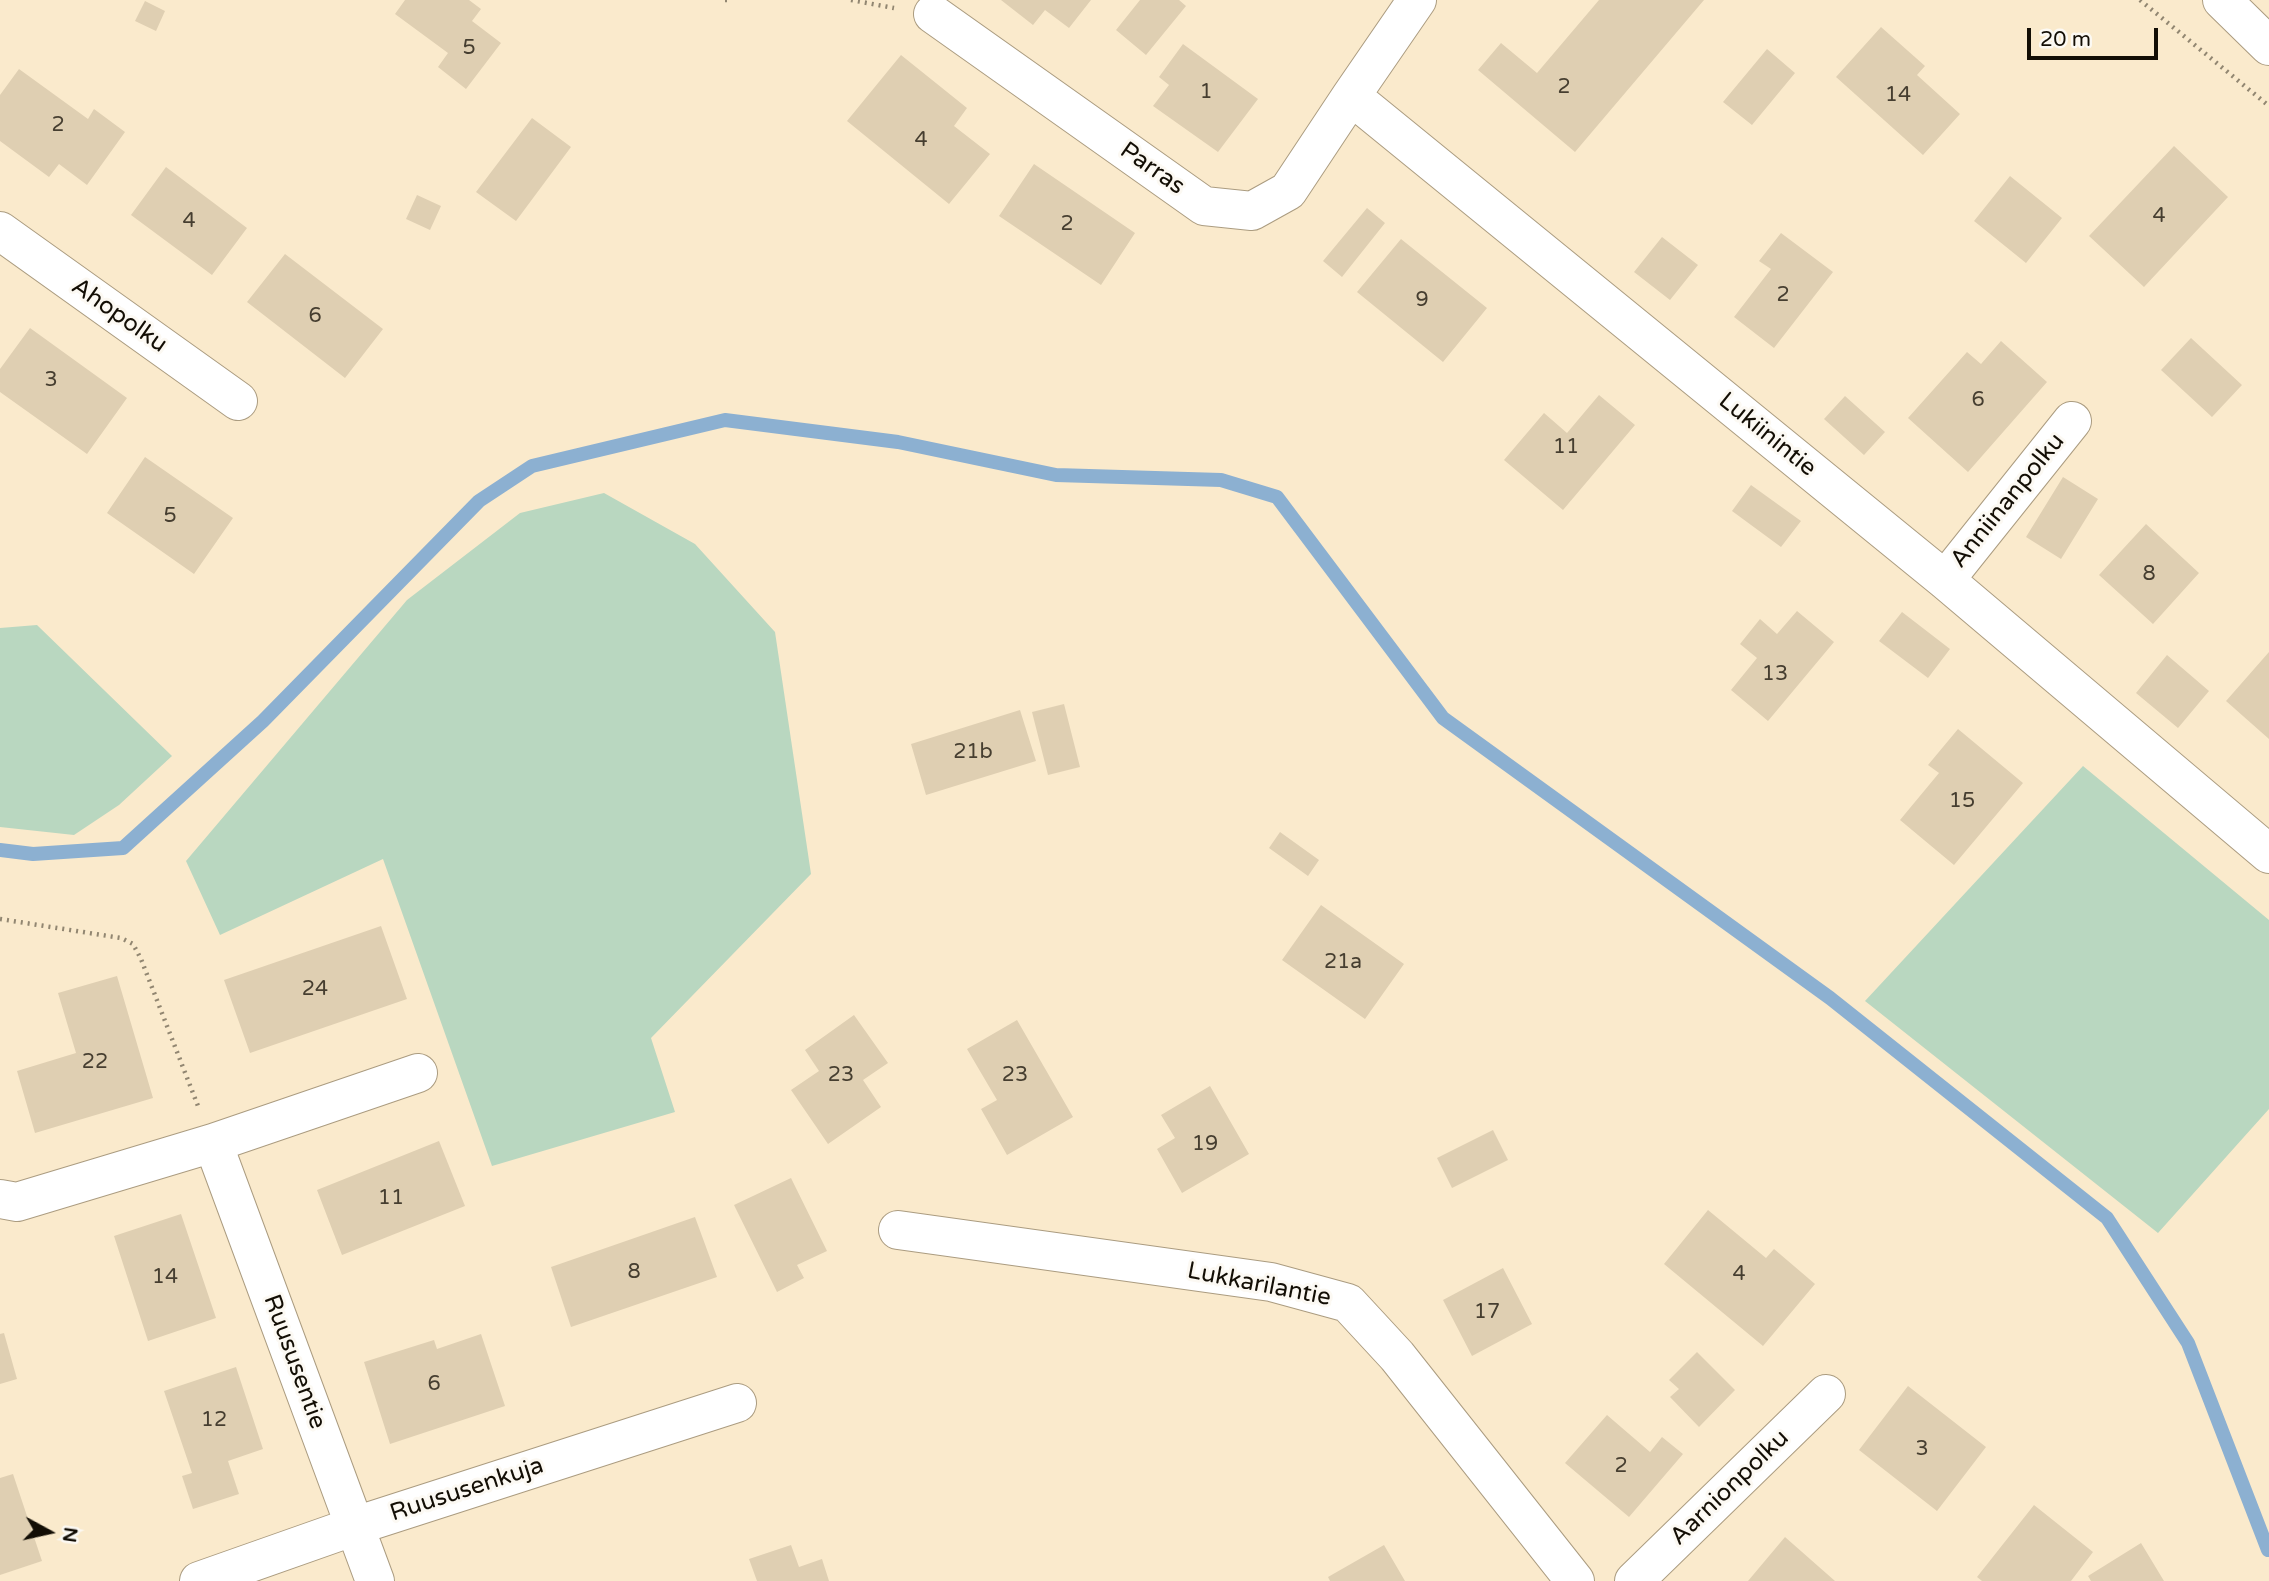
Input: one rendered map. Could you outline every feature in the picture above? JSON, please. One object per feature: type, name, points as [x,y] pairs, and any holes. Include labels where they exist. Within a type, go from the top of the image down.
[{"type":"street","points":[[1351,96],[1417,0]]},
{"type":"street","points":[[2229,2],[2269,46]]},
{"type":"street","name":"Parras","points":[[933,14],[1204,206],[1252,211],[1288,191],[1351,96]]},
{"type":"street","name":"Lukiinintie","points":[[1351,96],[1945,580],[2269,855]]},
{"type":"street","name":"Ahopolku","points":[[0,231],[239,401]]},
{"type":"street","name":"Anniinanpolku","points":[[1945,580],[2072,421]]},
{"type":"street","points":[[0,1199],[17,1202],[212,1143],[418,1073]]},
{"type":"street","name":"Ruususentie","points":[[212,1143],[375,1581]]},
{"type":"street","name":"Lukkarilantie","points":[[898,1230],[1271,1282],[1348,1303],[1397,1356],[1575,1581]]},
{"type":"street","name":"Aarnionpolku","points":[[1634,1581],[1826,1394]]},
{"type":"street","name":"Ruususenkuja","points":[[199,1581],[355,1526],[737,1403]]},
{"type":"path","points":[[725,0],[731,0]]},
{"type":"path","points":[[2140,0],[2269,106]]},
{"type":"path","points":[[0,919],[121,938],[132,944],[141,959],[212,1143]]},
{"type":"green space","points":[[604,493],[695,544],[775,632],[811,874],[651,1038],[675,1112],[492,1166],[383,859],[220,935],[186,861],[407,600],[520,513]]},
{"type":"green space","points":[[37,625],[172,756],[119,805],[74,835],[0,827],[0,628]]},
{"type":"green space","points":[[2083,766],[2269,920],[2269,1109],[2158,1233],[1865,1001]]},
{"type":"building","points":[[405,0],[469,0],[481,9],[472,21],[501,43],[466,89],[438,67],[448,53],[395,14]]},
{"type":"building","points":[[1001,0],[1091,0],[1069,28],[1045,10],[1033,25]]},
{"type":"building","points":[[1140,0],[1179,0],[1186,6],[1146,55],[1116,30]]},
{"type":"building","points":[[1599,0],[1704,0],[1575,152],[1478,70],[1501,43],[1537,73]]},
{"type":"building","points":[[145,1],[165,11],[156,31],[135,21]]},
{"type":"building","points":[[1881,27],[1925,66],[1917,75],[1960,114],[1923,155],[1836,77]]},
{"type":"building","points":[[1183,44],[1258,99],[1218,152],[1153,106],[1169,85],[1159,77]]},
{"type":"building","points":[[1767,49],[1795,73],[1752,125],[1723,102]]},
{"type":"building","points":[[901,55],[967,108],[954,126],[990,154],[949,204],[847,121]]},
{"type":"building","points":[[19,69],[88,119],[94,109],[125,132],[87,185],[59,164],[49,177],[0,141],[0,95]]},
{"type":"building","points":[[532,118],[571,147],[516,221],[476,192]]},
{"type":"building","points":[[2174,146],[2228,197],[2144,287],[2089,236]]},
{"type":"building","points":[[1034,164],[1135,233],[1101,285],[999,216]]},
{"type":"building","points":[[166,167],[247,228],[212,275],[131,215]]},
{"type":"building","points":[[2010,176],[2062,218],[2026,263],[1974,221]]},
{"type":"building","points":[[417,195],[441,206],[430,230],[406,219]]},
{"type":"building","points":[[1367,208],[1385,223],[1342,277],[1323,261]]},
{"type":"building","points":[[1781,233],[1833,272],[1774,348],[1734,317],[1771,269],[1759,261]]},
{"type":"building","points":[[1662,237],[1698,265],[1670,300],[1634,272]]},
{"type":"building","points":[[1401,239],[1487,308],[1443,362],[1357,292]]},
{"type":"building","points":[[285,254],[383,329],[345,378],[247,302]]},
{"type":"building","points":[[30,328],[127,398],[87,454],[0,392],[0,369]]},
{"type":"building","points":[[2191,338],[2242,385],[2212,417],[2161,370]]},
{"type":"building","points":[[2001,341],[2047,382],[1968,472],[1908,418],[1967,352],[1981,364]]},
{"type":"building","points":[[1599,395],[1635,425],[1563,510],[1504,460],[1544,413],[1567,433]]},
{"type":"building","points":[[1845,396],[1885,432],[1864,455],[1824,419]]},
{"type":"building","points":[[145,457],[233,518],[194,574],[107,513]]},
{"type":"building","points":[[2063,477],[2098,499],[2061,559],[2026,537]]},
{"type":"building","points":[[1751,485],[1801,521],[1781,547],[1732,511]]},
{"type":"building","points":[[2146,524],[2199,573],[2153,624],[2099,575]]},
{"type":"building","points":[[1797,611],[1834,642],[1768,721],[1731,690],[1757,658],[1740,644],[1760,619],[1777,634]]},
{"type":"building","points":[[1902,612],[1950,649],[1928,678],[1879,641]]},
{"type":"building","points":[[2269,652],[2269,739],[2226,701]]},
{"type":"building","points":[[2167,655],[2209,691],[2178,728],[2136,693]]},
{"type":"building","points":[[1064,704],[1080,767],[1048,775],[1032,712]]},
{"type":"building","points":[[1020,710],[1036,761],[926,795],[911,744]]},
{"type":"building","points":[[1958,729],[2023,783],[1954,865],[1900,820],[1939,773],[1928,765]]},
{"type":"building","points":[[1280,832],[1319,860],[1308,876],[1269,848]]},
{"type":"building","points":[[1321,905],[1404,964],[1365,1019],[1282,960]]},
{"type":"building","points":[[381,926],[407,999],[250,1053],[224,980]]},
{"type":"building","points":[[117,976],[153,1098],[35,1133],[17,1071],[76,1053],[58,993]]},
{"type":"building","points":[[854,1015],[888,1063],[863,1080],[881,1107],[828,1144],[791,1090],[819,1071],[805,1050]]},
{"type":"building","points":[[1017,1020],[1073,1117],[1007,1155],[981,1109],[997,1100],[967,1049]]},
{"type":"building","points":[[1210,1086],[1249,1154],[1182,1193],[1157,1149],[1175,1138],[1161,1115]]},
{"type":"building","points":[[1493,1130],[1508,1160],[1452,1188],[1437,1158]]},
{"type":"building","points":[[439,1141],[465,1206],[342,1255],[317,1190]]},
{"type":"building","points":[[791,1178],[827,1251],[797,1265],[804,1278],[777,1292],[734,1205]]},
{"type":"building","points":[[1708,1210],[1766,1258],[1774,1249],[1815,1284],[1763,1346],[1664,1264]]},
{"type":"building","points":[[181,1214],[216,1318],[148,1341],[114,1236]]},
{"type":"building","points":[[695,1217],[717,1277],[571,1327],[551,1267]]},
{"type":"building","points":[[1503,1268],[1532,1324],[1472,1356],[1443,1300]]},
{"type":"building","points":[[4,1333],[17,1379],[0,1384],[0,1334]]},
{"type":"building","points":[[481,1334],[505,1406],[390,1444],[364,1362],[434,1340],[437,1349]]},
{"type":"building","points":[[1697,1352],[1735,1390],[1699,1427],[1670,1397],[1679,1389],[1669,1380]]},
{"type":"building","points":[[236,1367],[263,1449],[228,1461],[239,1494],[193,1509],[182,1476],[192,1473],[164,1391]]},
{"type":"building","points":[[1908,1386],[1986,1447],[1937,1511],[1859,1450]]},
{"type":"building","points":[[1607,1415],[1650,1452],[1662,1437],[1683,1454],[1629,1517],[1565,1463]]},
{"type":"building","points":[[13,1474],[42,1561],[0,1575],[0,1478]]},
{"type":"building","points":[[2034,1505],[2093,1552],[2071,1581],[1982,1581],[1977,1577]]},
{"type":"building","points":[[1785,1537],[1835,1581],[1748,1581]]},
{"type":"building","points":[[2141,1543],[2164,1581],[2091,1581],[2088,1576]]},
{"type":"building","points":[[791,1545],[799,1567],[822,1559],[829,1581],[757,1581],[749,1559]]},
{"type":"building","points":[[1384,1545],[1405,1581],[1330,1581],[1328,1577]]},
{"type":"waterway","points":[[0,850],[33,854],[123,848],[263,721],[479,501],[532,466],[725,420],[898,442],[1056,475],[1221,480],[1277,497],[1443,718],[1830,998],[2107,1218],[2188,1343],[2268,1550]]}]
